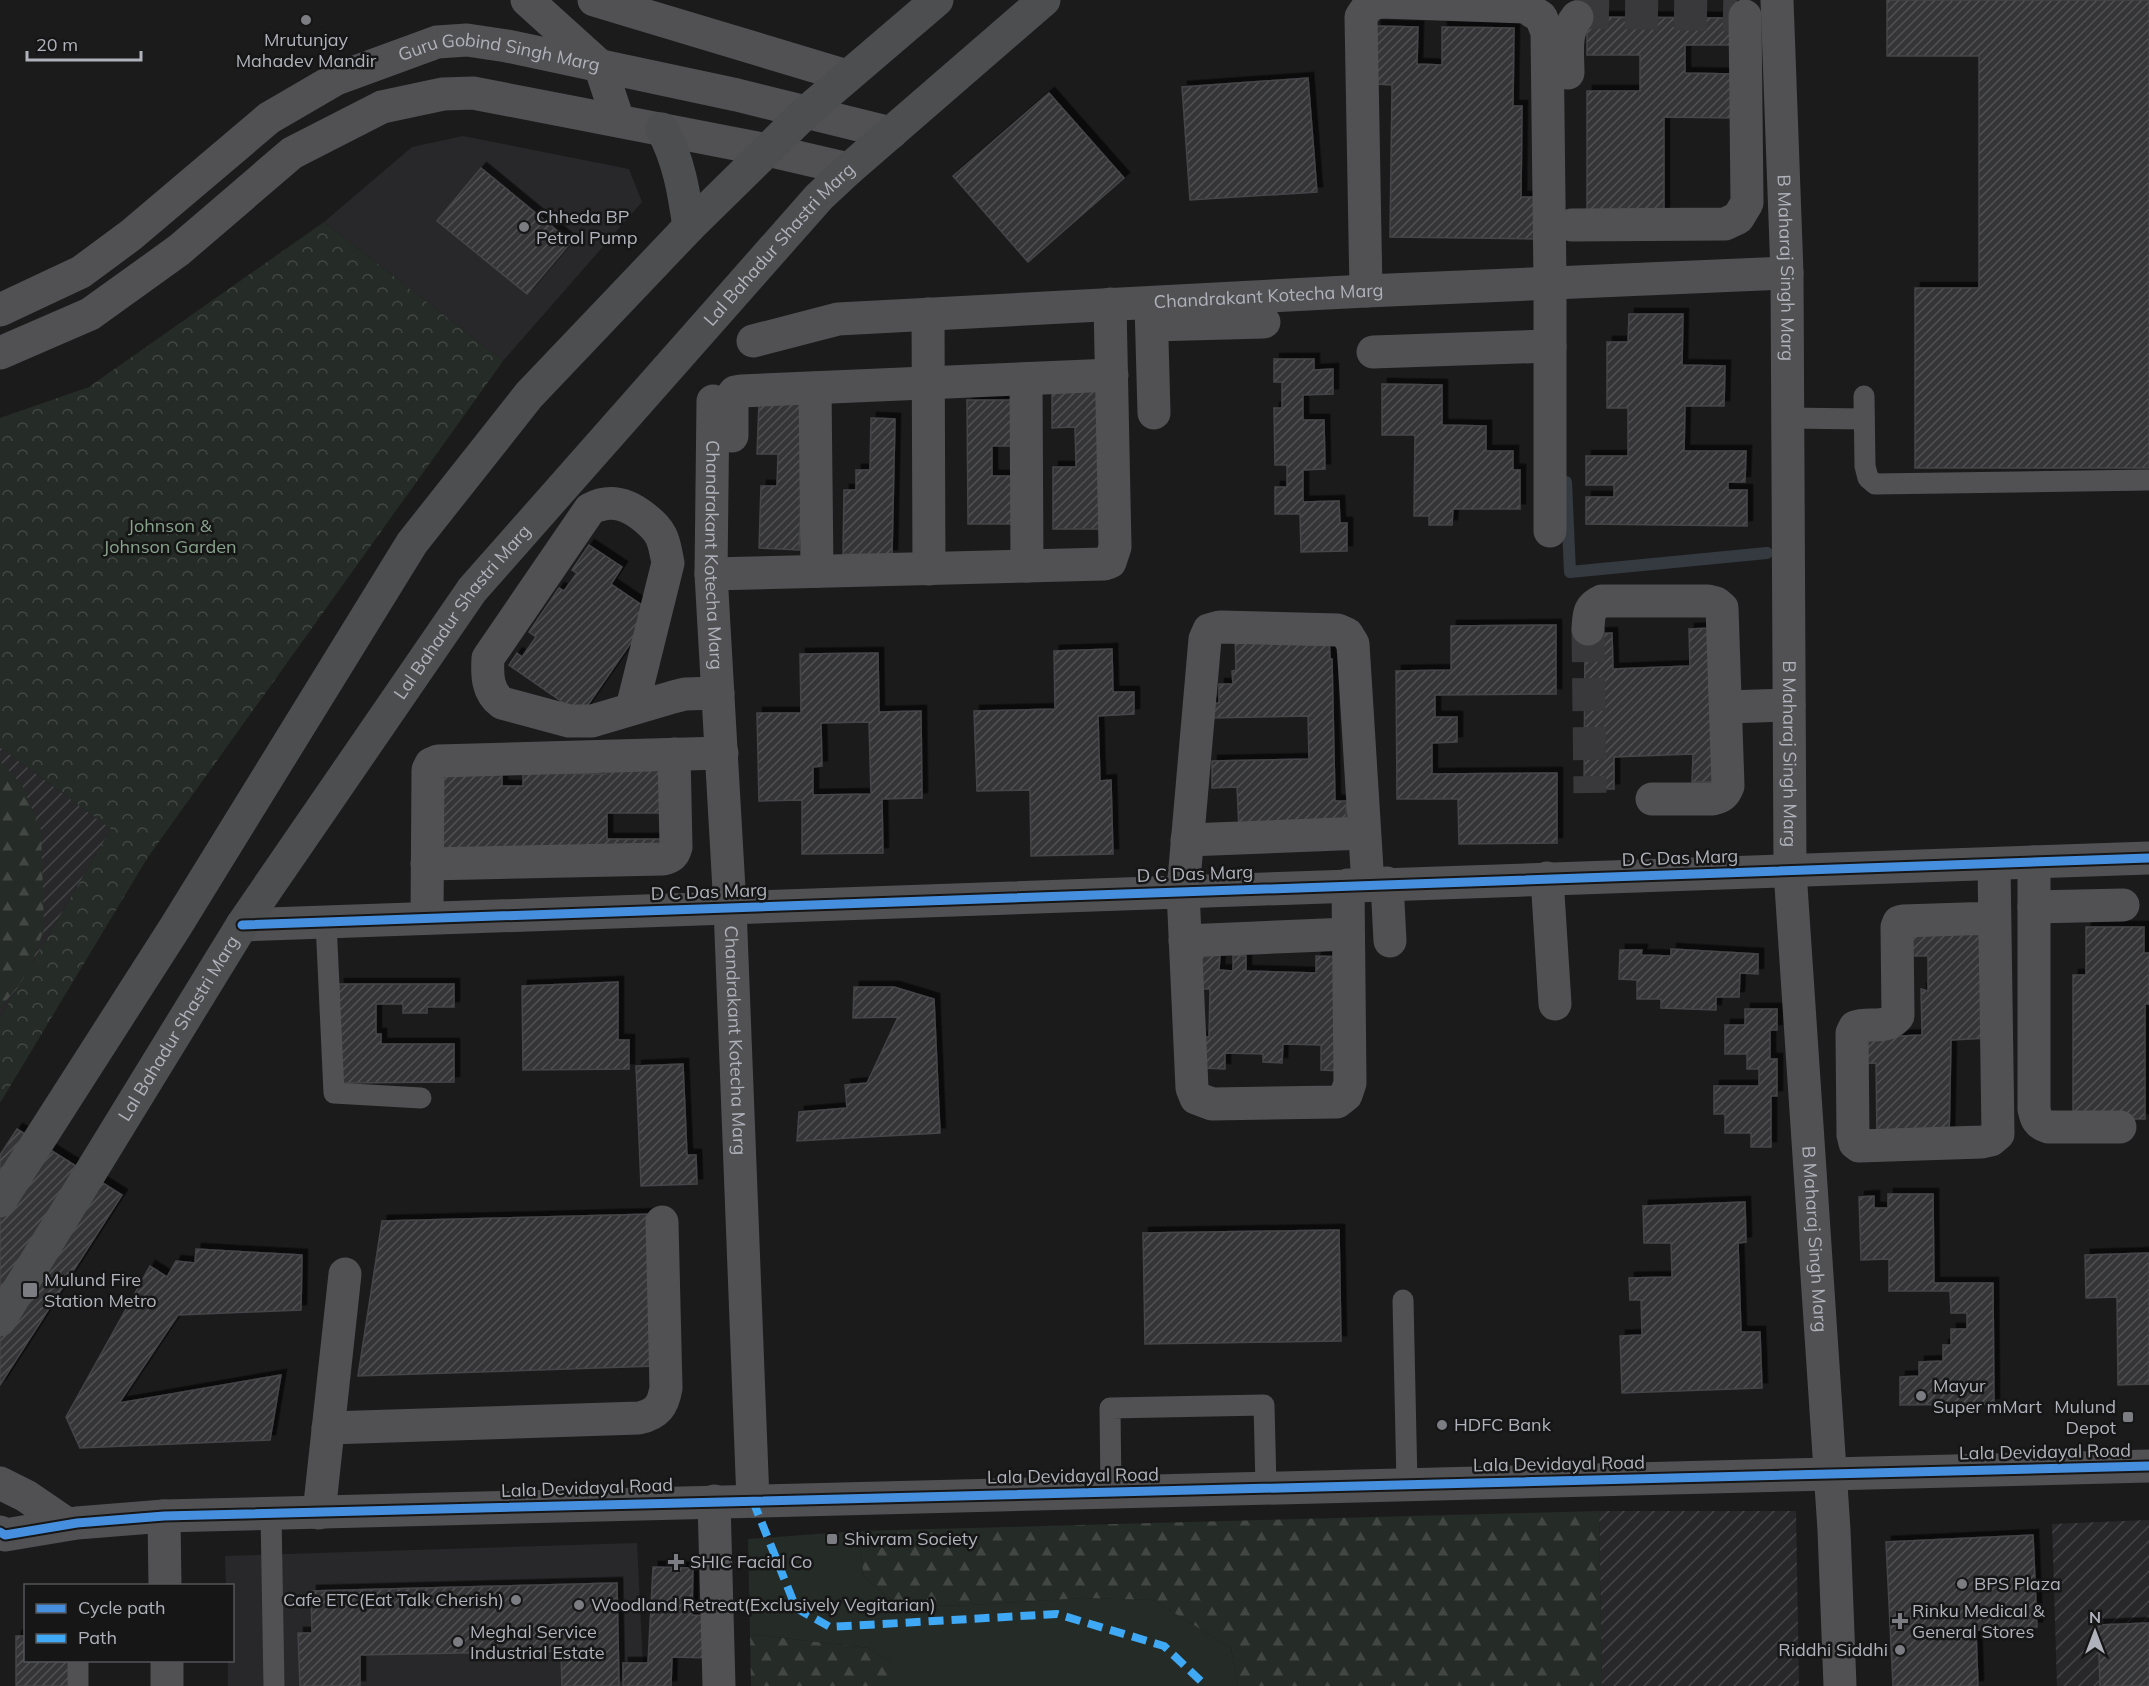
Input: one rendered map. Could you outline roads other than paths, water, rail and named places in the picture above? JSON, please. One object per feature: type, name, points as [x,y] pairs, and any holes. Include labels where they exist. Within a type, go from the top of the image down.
[{"type":"main road","points":[[0,1201],[176,926],[412,543],[529,395],[689,227],[806,112],[937,0]]},
{"type":"main road","name":"Lal Bahadur Shastri Marg","points":[[0,1320],[242,925],[472,590],[819,197],[1044,0]]},
{"type":"main road","points":[[662,129],[675,157],[689,227]]},
{"type":"street","points":[[527,0],[600,66],[618,120]]},
{"type":"street","points":[[594,0],[847,76]]},
{"type":"street","points":[[1366,291],[1361,17],[1369,6],[1381,2],[1524,7],[1541,17],[1547,32],[1562,283]]},
{"type":"street","points":[[1572,225],[1725,224],[1738,218],[1747,204],[1741,15],[1777,8]]},
{"type":"street","name":"B Maharaj Singh Marg","points":[[1777,8],[1787,273],[1790,871],[1834,1530],[1840,1686]]},
{"type":"street","points":[[1550,531],[1550,346],[1572,225],[1568,40],[1570,26],[1577,17]]},
{"type":"street","name":"Guru Gobind Singh Marg","points":[[0,310],[81,272],[140,227],[269,118],[336,79],[438,42],[467,40],[600,66],[806,112],[891,134]]},
{"type":"street","name":"Guru Gobind Singh Marg","points":[[0,353],[90,315],[168,257],[292,153],[382,107],[443,94],[473,93],[767,150],[849,169]]},
{"type":"street","points":[[140,227],[168,257]]},
{"type":"street","name":"Chandrakant Kotecha Marg","points":[[753,341],[838,319],[1110,304],[1152,313],[1264,316],[1366,291],[1787,273]]},
{"type":"street","points":[[1110,304],[1112,375],[1114,555],[1110,562],[1104,564],[723,573],[732,396],[735,392],[1112,375]]},
{"type":"street","points":[[1152,313],[1154,413]]},
{"type":"street","points":[[918,314],[919,569]]},
{"type":"street","points":[[1373,352],[1550,346]]},
{"type":"street","points":[[1026,379],[1027,566]]},
{"type":"street","points":[[815,388],[817,571]]},
{"type":"street","name":"Chandrakant Kotecha Marg","points":[[712,401],[723,573],[718,693],[730,907],[753,1501]]},
{"type":"street","points":[[632,708],[668,563],[666,549],[656,527],[633,508],[617,502],[601,503],[590,509],[488,658],[488,681],[494,697],[502,703],[569,721],[592,721],[685,694],[718,693]]},
{"type":"street","points":[[1588,628],[1589,612],[1594,605],[1602,602],[1708,601],[1722,608],[1728,786],[1726,792],[1721,797],[1713,799],[1652,800]]},
{"type":"street","points":[[1367,884],[1348,934],[1350,1083],[1346,1095],[1337,1102],[1212,1104],[1196,1098],[1192,1088],[1183,891],[1204,639],[1209,630],[1220,627],[1338,630],[1347,634],[1353,644],[1367,884],[1390,941]]},
{"type":"street","points":[[1726,707],[1789,705]]},
{"type":"street","points":[[427,918],[428,770],[431,764],[438,761],[722,753]]},
{"type":"street","points":[[427,864],[671,858],[676,847],[674,754]]},
{"type":"street","points":[[1186,840],[1364,833]]},
{"type":"street","name":"D C Das Marg","points":[[242,925],[2149,858]]},
{"type":"street","points":[[2034,862],[2034,1109],[2036,1119],[2041,1125],[2048,1127],[2120,1127]]},
{"type":"street","points":[[1994,864],[1998,1134],[1991,1140],[1982,1142],[1859,1146],[1855,1143],[1853,1135],[1852,1033],[1859,1025],[1887,1024],[1894,1022],[1898,1016],[1897,927],[1899,922],[1994,918]]},
{"type":"street","points":[[1547,878],[1555,1004]]},
{"type":"street","points":[[2034,907],[2123,905]]},
{"type":"street","points":[[1185,941],[1348,934]]},
{"type":"street","points":[[328,1428],[639,1418],[652,1415],[665,1399],[666,1388],[662,1222]]},
{"type":"street","points":[[320,1513],[345,1274]]},
{"type":"street","name":"Lala Devidayal Road","points":[[0,1533],[5,1535],[67,1524],[164,1516],[2149,1466]]},
{"type":"street","points":[[0,1483],[26,1496],[67,1524]]},
{"type":"street","points":[[714,1501],[719,1686]]},
{"type":"street","points":[[164,1516],[165,1584]]},
{"type":"street","points":[[167,1662],[167,1686]]},
{"type":"lane","points":[[1864,396],[1865,466],[1868,478],[1875,484],[2149,480]]},
{"type":"lane","points":[[1788,418],[1864,419]]},
{"type":"lane","points":[[326,922],[334,1093],[421,1098]]},
{"type":"lane","points":[[1403,1300],[1407,1484]]},
{"type":"lane","points":[[1111,1491],[1110,1408],[1264,1405],[1266,1488]]},
{"type":"lane","points":[[271,1514],[274,1686]]},
{"type":"lane","points":[[78,1662],[78,1686]]},
{"type":"waterway","points":[[1566,482],[1570,572],[1767,553]]},
{"type":"tunnel","points":[[1577,17],[1589,12],[1737,15]]},
{"type":"tunnel","points":[[1588,629],[1590,793]]},
{"type":"place","name":"Mrutunjay Mahadev Mandir","points":[[306,20]]},
{"type":"place","name":"Chheda BP Petrol Pump","points":[[524,227]]},
{"type":"place","name":"Mulund Fire Station Metro","points":[[30,1290]]},
{"type":"place","name":"Mayur Super mMart","points":[[1921,1396]]},
{"type":"place","name":"Mulund Depot","points":[[2128,1417]]},
{"type":"place","name":"HDFC Bank","points":[[1442,1425]]},
{"type":"place","name":"Shivram Society","points":[[832,1539]]},
{"type":"place","name":"SHIC Facial Co","points":[[676,1562]]},
{"type":"place","name":"BPS Plaza","points":[[1962,1584]]},
{"type":"place","name":"Cafe ETC(Eat Talk Cherish)","points":[[516,1600]]},
{"type":"place","name":"Woodland Retreat(Exclusively Vegitarian)","points":[[579,1605]]},
{"type":"place","name":"Rinku Medical & General Stores","points":[[1900,1621]]},
{"type":"place","name":"Meghal Service Industrial Estate","points":[[458,1642]]},
{"type":"place","name":"Riddhi Siddhi","points":[[1900,1650]]},
{"type":"park label","name":"Johnson & Johnson Garden","points":[[170,536]]}]
